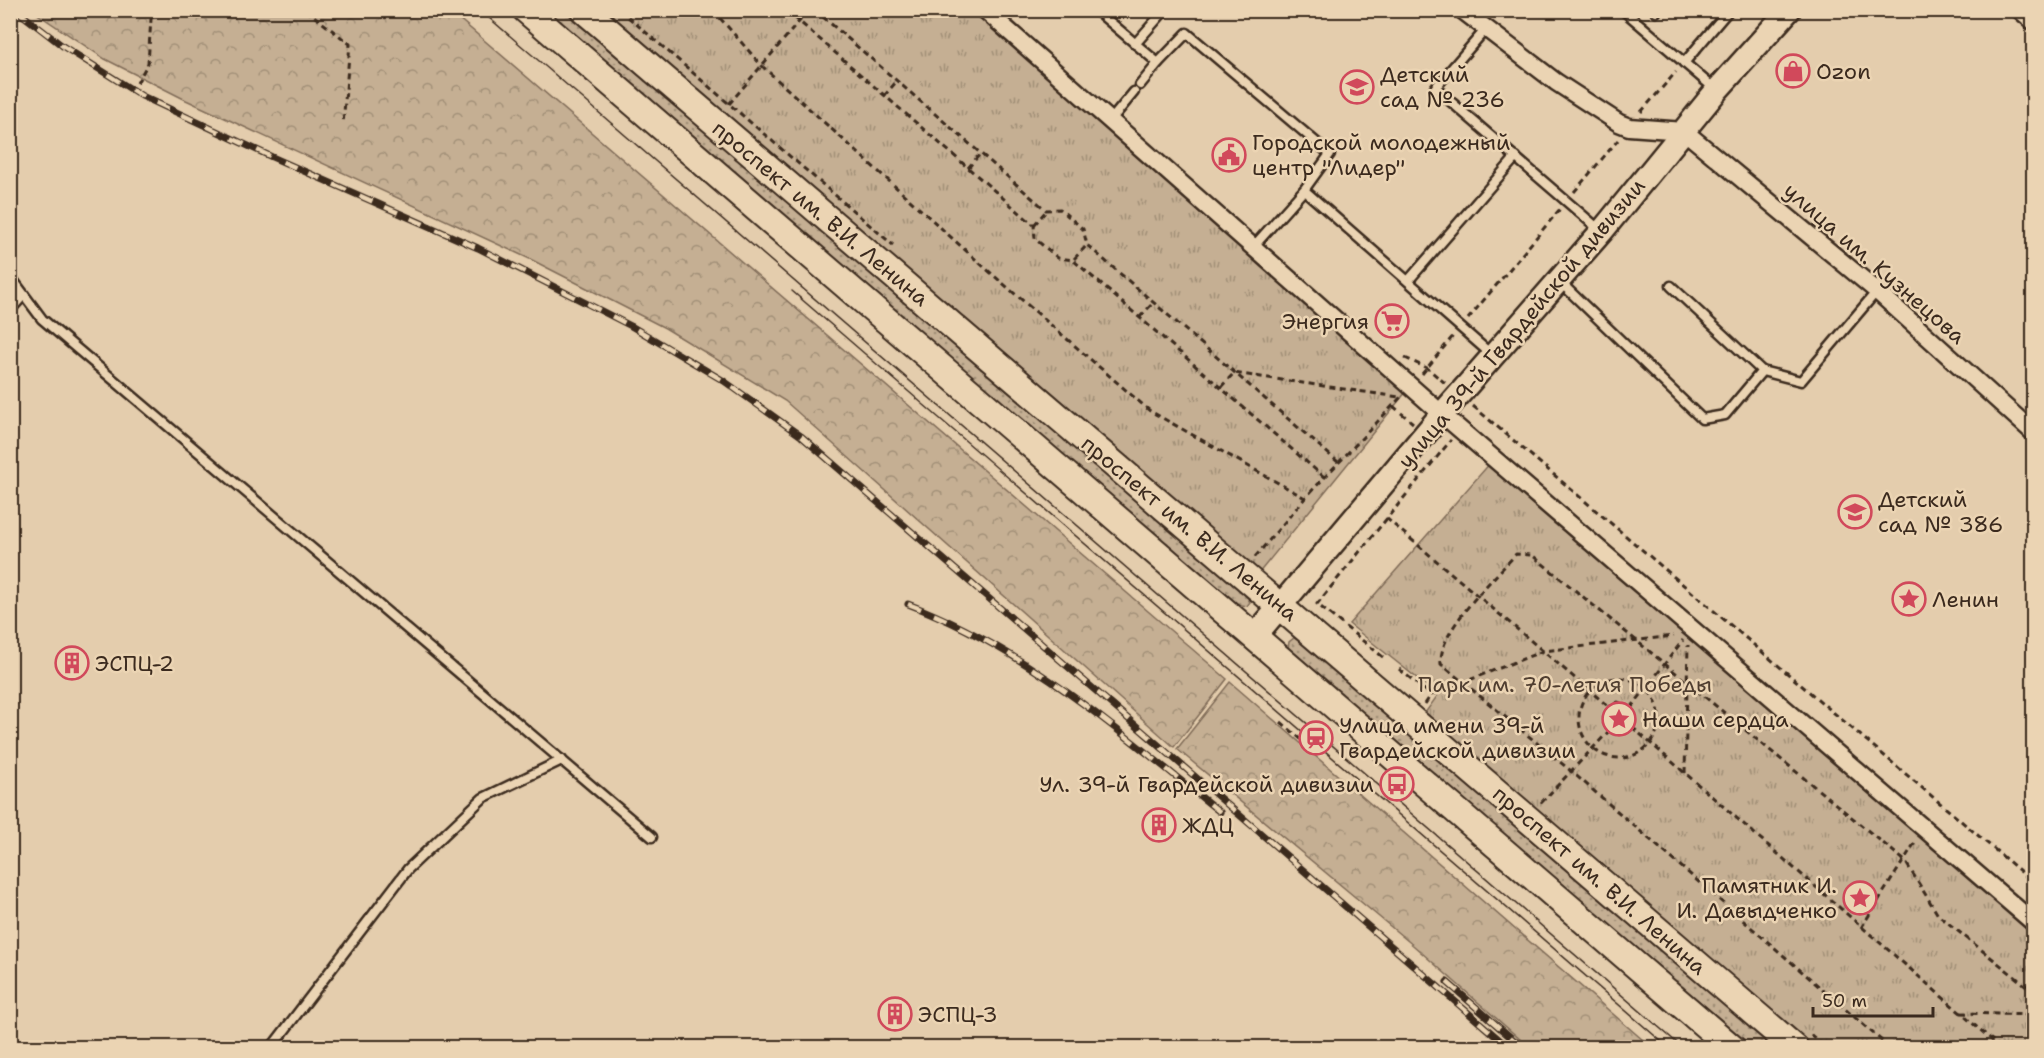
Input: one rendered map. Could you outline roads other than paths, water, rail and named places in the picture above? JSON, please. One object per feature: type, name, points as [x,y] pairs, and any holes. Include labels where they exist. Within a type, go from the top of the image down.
[{"type":"main road","name":"проспект им. В.И. Ленина","points":[[526,10],[1732,1047]]},
{"type":"main road","name":"проспект им. В.И. Ленина","points":[[584,10],[1795,1047]]},
{"type":"main road","name":"улица 39-й Гвардейской дивизии","points":[[1254,637],[1459,394],[1602,231],[1717,90],[1789,10]]},
{"type":"street","points":[[985,10],[1253,247],[1406,392],[1442,414],[2034,923]]},
{"type":"street","points":[[1462,10],[1485,30],[1556,82],[1619,123],[1629,127],[1684,131]]},
{"type":"street","points":[[2020,10],[2034,22]]},
{"type":"street","name":"улица им. Кузнецова","points":[[1684,131],[1877,291],[2034,433]]},
{"type":"lane","points":[[1096,10],[1158,63]]},
{"type":"lane","points":[[1135,44],[1165,10]]},
{"type":"lane","points":[[1623,10],[1717,90]]},
{"type":"lane","points":[[1684,63],[1729,10]]},
{"type":"lane","points":[[1485,30],[1435,88],[1602,231]]},
{"type":"lane","points":[[1110,121],[1158,63],[1187,33],[1330,154],[1304,190],[1253,247]]},
{"type":"lane","points":[[1408,281],[1516,157]]},
{"type":"lane","points":[[1304,190],[1492,356]]},
{"type":"lane","points":[[10,276],[42,319],[652,837]]},
{"type":"lane","points":[[1558,280],[1702,419],[1725,416],[1762,371]]},
{"type":"lane","points":[[1671,286],[1762,371],[1801,381],[1877,291]]},
{"type":"lane","points":[[10,310],[24,295]]},
{"type":"lane","points":[[271,1047],[408,869],[483,798],[562,760]]},
{"type":"tram line","points":[[480,10],[1683,1048]]},
{"type":"tram line","points":[[792,291],[1669,1048]]},
{"type":"railway","points":[[16,10],[64,47],[142,96],[272,157],[478,248],[631,326],[724,381],[801,436],[1509,1048]]},
{"type":"railway","points":[[908,604],[952,623],[1033,669],[1110,724],[1220,812]]},
{"type":"railway","points":[[1447,982],[1523,1048]]},
{"type":"place","name":"Ozon","points":[[1793,71]]},
{"type":"place","name":"Детский сад № 236","points":[[1357,87]]},
{"type":"place","name":"Городской молодежный центр \"Лидер\"","points":[[1229,155]]},
{"type":"place","name":"Энергия","points":[[1392,321]]},
{"type":"place","name":"Детский сад № 386","points":[[1855,512]]},
{"type":"place","name":"Ленин","points":[[1909,599]]},
{"type":"place","name":"ЭСПЦ-2","points":[[72,663]]},
{"type":"place","name":"Наши сердца","points":[[1619,719]]},
{"type":"place","name":"Улица имени 39-й Гвардейской дивизии","points":[[1316,738]]},
{"type":"place","name":"Ул. 39-й Гвардейской дивизии","points":[[1397,784]]},
{"type":"place","name":"ЖДЦ","points":[[1159,825]]},
{"type":"place","name":"Памятник И. И. Давыдченко","points":[[1860,898]]},
{"type":"place","name":"ЭСПЦ-3","points":[[895,1014]]},
{"type":"park label","name":"Парк им. 70-летия Победы","points":[[1565,684]]}]
